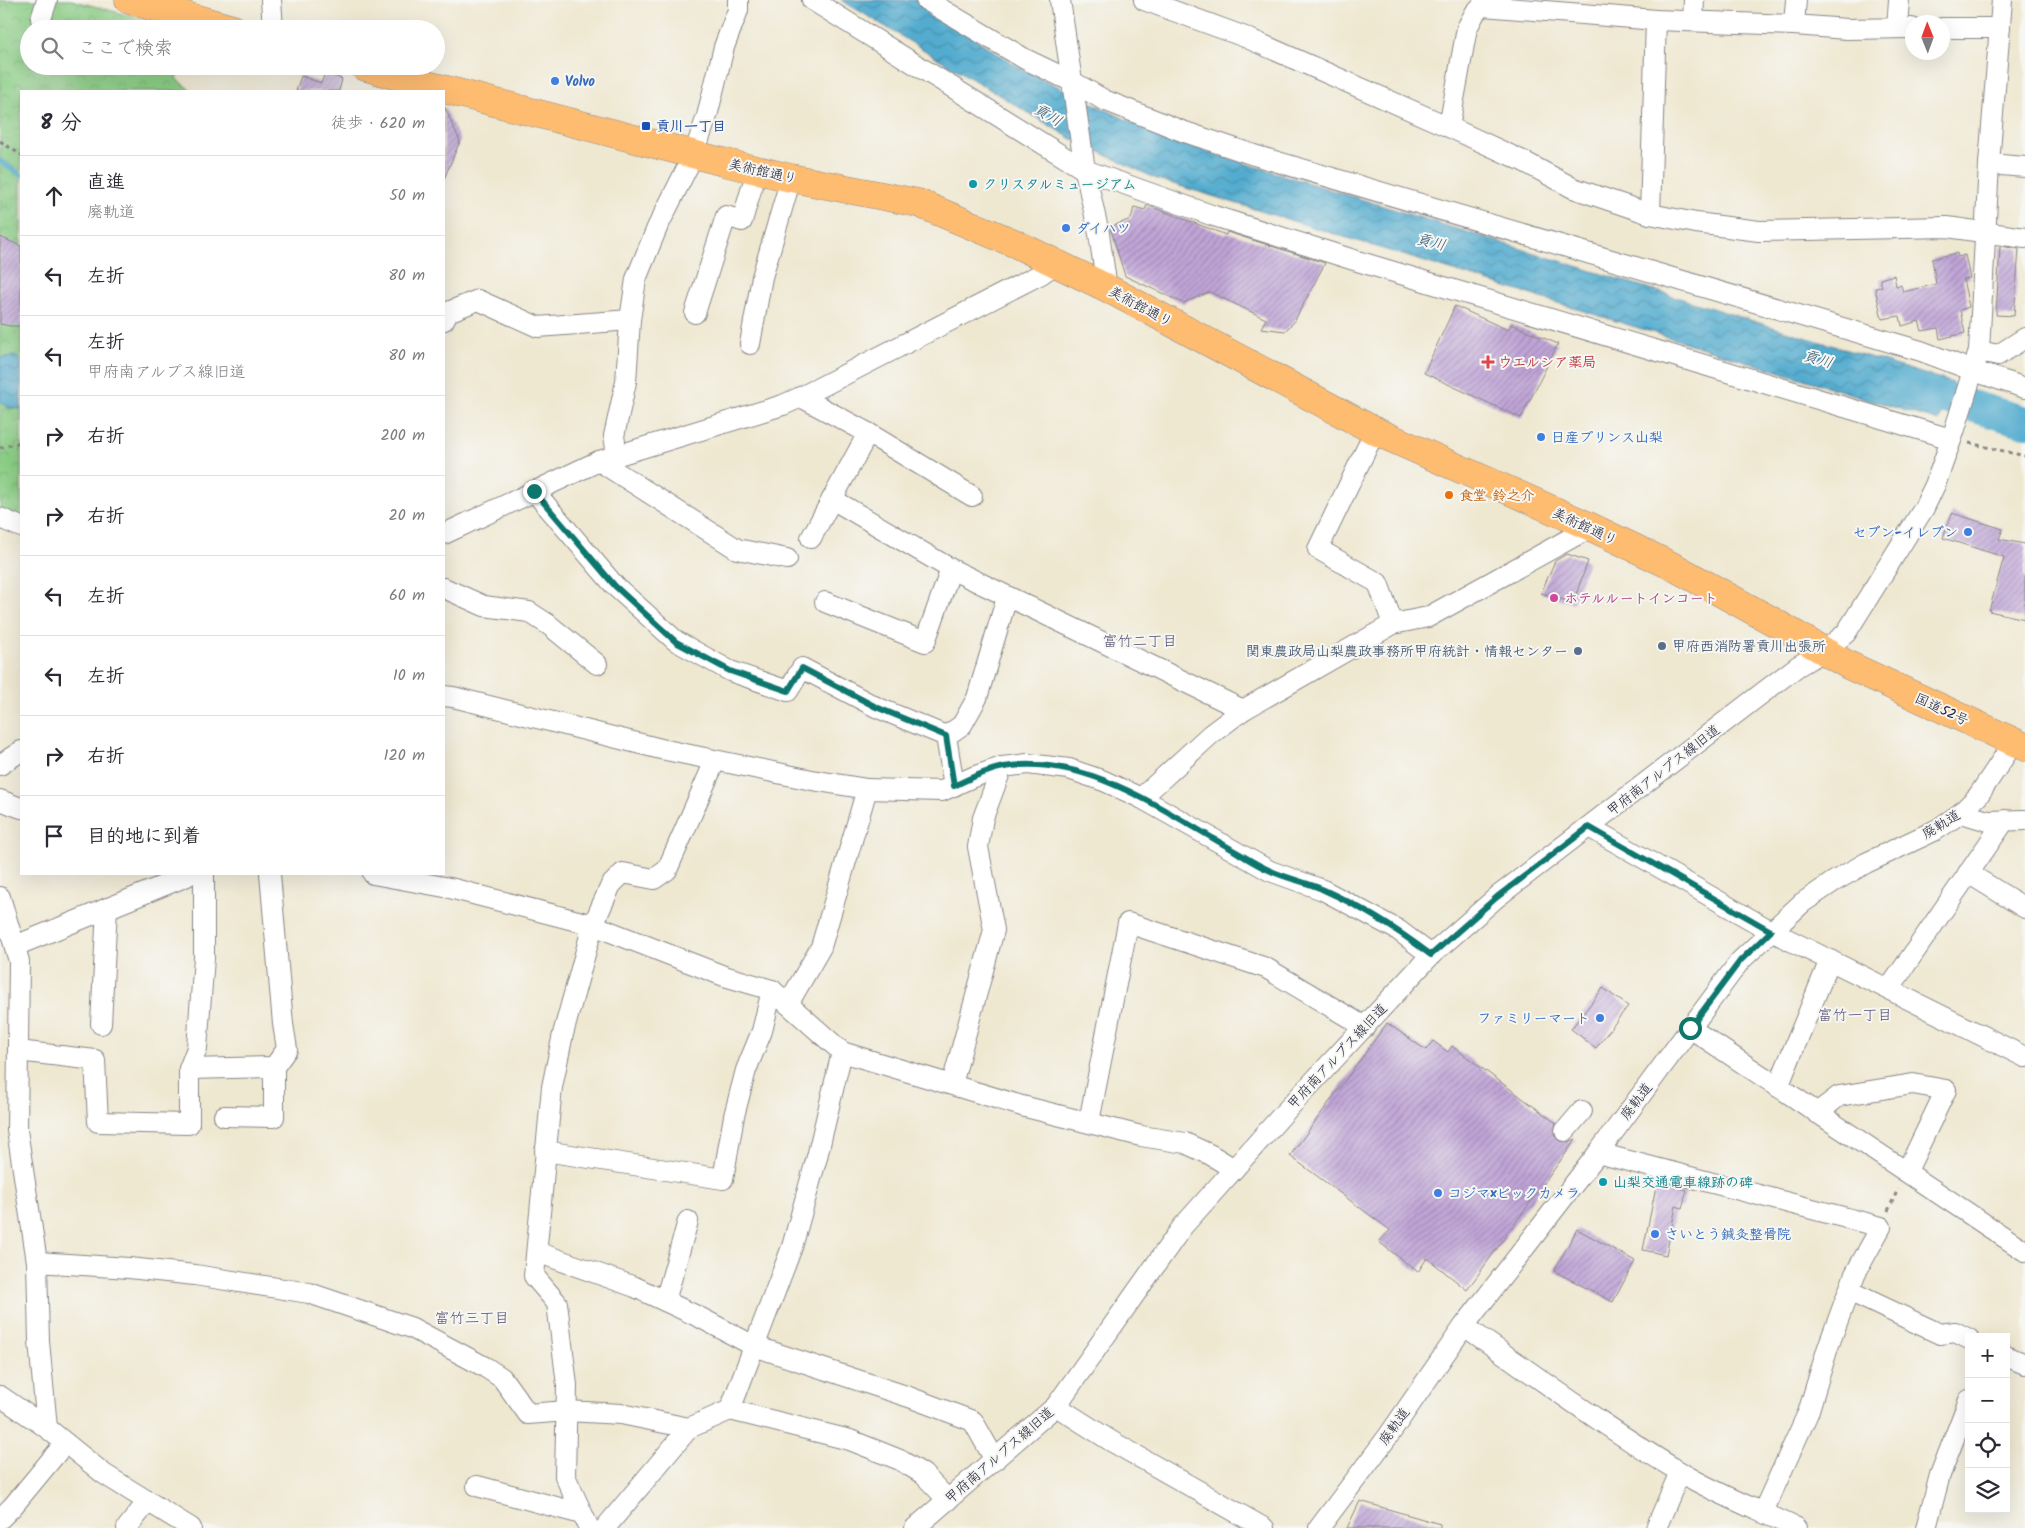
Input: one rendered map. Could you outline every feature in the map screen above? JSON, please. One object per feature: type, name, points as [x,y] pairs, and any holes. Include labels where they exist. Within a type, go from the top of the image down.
[{"type":"highway","points":[[129,0],[201,20]]},
{"type":"highway","name":"美術館通り","points":[[394,75],[757,170],[918,203],[1005,239],[1107,288],[1375,431],[1591,527],[1704,582],[1871,676]]},
{"type":"highway","name":"国道52号","points":[[1871,676],[2021,737]]},
{"type":"street","points":[[271,0],[272,20]]},
{"type":"street","points":[[608,458],[626,382],[630,320],[636,279],[657,228],[694,154],[707,116],[724,47],[738,10],[738,0]]},
{"type":"street","points":[[812,0],[1085,170],[1214,216],[1289,239],[1952,435]]},
{"type":"street","points":[[926,0],[1073,86],[1182,131],[1254,155],[1921,351],[1973,374],[2025,388]]},
{"type":"street","points":[[1060,0],[1085,170],[1099,234],[1107,288]]},
{"type":"street","points":[[1144,0],[1173,4],[1523,161],[1573,188],[1650,214],[1696,223],[1759,231],[1947,227],[2025,238]]},
{"type":"street","points":[[1693,22],[1694,0]]},
{"type":"street","points":[[1794,25],[1796,0]]},
{"type":"street","points":[[1449,127],[1467,28],[1475,13],[1485,3],[1594,7],[1656,20],[1794,25],[1847,29],[1905,28],[1899,0]]},
{"type":"street","name":"甲府南アルプス線旧道","points":[[915,1528],[996,1460],[1056,1406],[1183,1226],[1431,955],[1497,897],[1798,666],[1824,651],[1846,633],[1907,538],[1935,484],[1973,374],[1979,351],[1989,164],[2002,0]]},
{"type":"street","points":[[1650,214],[1656,20]]},
{"type":"street","points":[[1950,28],[2000,28]]},
{"type":"street","points":[[1989,164],[2025,167]]},
{"type":"street","points":[[695,313],[726,216],[742,222],[757,170]]},
{"type":"street","points":[[750,344],[762,277],[791,178]]},
{"type":"street","points":[[445,534],[608,458],[783,405],[1041,274],[1056,264]]},
{"type":"street","points":[[445,313],[478,300],[538,327],[630,320]]},
{"type":"street","points":[[1979,351],[1998,355],[2025,338]]},
{"type":"street","points":[[801,397],[868,433],[972,496]]},
{"type":"street","points":[[1375,431],[1318,549],[1378,583],[1393,624]]},
{"type":"street","points":[[811,538],[868,433]]},
{"type":"street","points":[[608,458],[737,548],[787,559]]},
{"type":"street","points":[[534,491],[615,586],[676,642],[730,671],[788,691],[802,668],[876,707],[946,736]]},
{"type":"street","points":[[832,499],[951,569],[1243,710]]},
{"type":"street","points":[[0,518],[20,527]]},
{"type":"street","points":[[1141,798],[1211,734],[1243,710],[1393,624],[1428,617],[1591,527]]},
{"type":"street","points":[[826,602],[925,642],[951,569]]},
{"type":"street","points":[[445,588],[484,606],[528,612],[548,625],[597,664]]},
{"type":"street","points":[[946,736],[962,725],[977,698],[1007,597]]},
{"type":"street","points":[[445,696],[453,696],[715,761],[867,789],[942,791],[1002,767],[1028,764],[1069,769],[1141,798],[1270,871],[1324,890],[1398,930],[1431,955]]},
{"type":"street","points":[[946,736],[954,786]]},
{"type":"street","name":"廃軌道","points":[[1319,1528],[1389,1435],[1464,1326],[1598,1152],[1740,961],[1802,903],[1833,882],[1866,863],[1936,830],[1961,813],[1978,796],[2021,737]]},
{"type":"street","points":[[0,765],[20,752]]},
{"type":"street","points":[[585,1521],[565,1476],[567,1385],[557,1303],[534,1276],[552,1087],[559,1052],[593,925],[611,885],[623,873],[654,879],[667,870],[715,761]]},
{"type":"street","points":[[952,1084],[994,930],[978,847],[983,818],[1002,767]]},
{"type":"street","points":[[788,1004],[821,947],[867,789]]},
{"type":"street","points":[[0,800],[20,808]]},
{"type":"street","points":[[1961,813],[1988,820],[2015,820]]},
{"type":"street","points":[[1889,989],[1968,873],[2015,820]]},
{"type":"street","points":[[1589,827],[1771,931],[2025,1057]]},
{"type":"street","points":[[1968,873],[2025,908]]},
{"type":"street","points":[[14,946],[191,875],[204,958],[198,1048],[189,1069],[189,1124],[98,1122],[95,1060],[18,1051]]},
{"type":"street","points":[[224,1116],[274,1117],[274,1067],[287,1050],[282,1024],[270,875]]},
{"type":"street","points":[[378,875],[450,888],[593,925],[724,976],[772,990],[842,1052],[1022,1106],[1142,1136],[1185,1143],[1211,1155],[1234,1169]]},
{"type":"street","points":[[0,897],[19,961],[16,1130],[37,1262],[39,1341],[47,1428]]},
{"type":"street","points":[[101,1024],[107,908]]},
{"type":"street","points":[[1089,1122],[1128,923],[1233,959],[1266,968],[1365,1027]]},
{"type":"street","points":[[1778,1087],[1830,960]]},
{"type":"street","points":[[546,1152],[724,1178],[734,1116],[746,1070],[762,1031],[772,990]]},
{"type":"street","points":[[1690,1028],[2025,1251]]},
{"type":"street","points":[[730,1410],[792,1247],[817,1157],[842,1052]]},
{"type":"street","points":[[189,1069],[274,1067]]},
{"type":"street","points":[[1817,1112],[1839,1096],[1913,1084],[1946,1090],[1906,1171]]},
{"type":"street","points":[[1566,1131],[1582,1111]]},
{"type":"street","points":[[1598,1152],[1881,1228],[1855,1274],[1828,1346],[1808,1413],[1763,1512]]},
{"type":"street","points":[[665,1301],[688,1221]]},
{"type":"street","points":[[537,1252],[635,1287],[754,1346],[909,1397],[973,1421],[996,1460]]},
{"type":"street","points":[[37,1262],[185,1274],[309,1293],[412,1328],[485,1367],[502,1378],[528,1414],[567,1411],[621,1414],[689,1428]]},
{"type":"street","points":[[1849,1291],[1940,1334],[1954,1332],[1965,1337]]},
{"type":"street","points":[[1464,1326],[1592,1415],[1680,1472],[1728,1498],[1796,1528]]},
{"type":"street","points":[[2010,1358],[2025,1364]]},
{"type":"street","points":[[0,1396],[47,1428],[104,1474],[191,1528]]},
{"type":"street","points":[[1056,1406],[1111,1441],[1264,1528]]},
{"type":"street","points":[[605,1528],[689,1428],[730,1410],[850,1440],[900,1460],[923,1474],[948,1500]]},
{"type":"street","points":[[1926,1528],[1940,1475],[1965,1410]]},
{"type":"street","points":[[0,1519],[65,1443]]},
{"type":"street","points":[[1656,1528],[1680,1472]]},
{"type":"street","points":[[477,1486],[585,1521]]},
{"type":"street","points":[[127,1528],[148,1501]]},
{"type":"path","points":[[0,141],[20,154]]},
{"type":"path","points":[[1952,435],[2025,456]]},
{"type":"path","points":[[0,448],[20,442]]},
{"type":"path","points":[[1881,1228],[1906,1171]]},
{"type":"green space","points":[[0,0],[71,0],[146,20],[20,20],[20,75],[177,75],[176,79],[191,90],[20,90],[20,522],[0,513]]},
{"type":"water","points":[[841,0],[916,0],[1020,68],[1164,138],[1953,383],[1939,421],[1157,179],[1072,139]]},
{"type":"water","points":[[13,356],[20,359],[20,409],[8,408],[0,401],[0,358]]},
{"type":"building","points":[[324,75],[342,79],[339,90],[296,90],[301,76],[321,83]]},
{"type":"building","points":[[445,108],[460,141],[445,177]]},
{"type":"building","points":[[1147,205],[1226,235],[1227,232],[1325,263],[1294,322],[1285,331],[1261,328],[1266,319],[1210,292],[1183,303],[1125,276],[1110,227],[1131,219],[1134,207],[1145,210]]},
{"type":"building","points":[[0,237],[20,246],[20,326],[0,324]]},
{"type":"building","points":[[2000,246],[2019,249],[2014,316],[1996,315]]},
{"type":"building","points":[[1957,253],[1958,257],[1965,255],[1970,278],[1963,279],[1969,307],[1960,310],[1965,333],[1940,339],[1938,328],[1922,331],[1919,321],[1902,326],[1900,316],[1882,319],[1875,288],[1882,287],[1880,279],[1894,275],[1896,286],[1901,285],[1903,292],[1936,284],[1932,259]]},
{"type":"building","points":[[1455,306],[1508,330],[1511,324],[1558,344],[1521,418],[1424,373]]},
{"type":"building","points":[[1952,513],[2003,529],[1999,539],[2025,544],[2025,619],[1989,611],[2004,557],[1943,538]]},
{"type":"building","points":[[1567,554],[1588,561],[1573,603],[1541,593],[1555,561]]},
{"type":"building","name":"ファミリーマート","points":[[1603,988],[1628,1006],[1596,1048],[1571,1029]]},
{"type":"building","name":"コジマ×ビックカメラ","points":[[1387,1023],[1426,1050],[1433,1041],[1448,1052],[1452,1046],[1556,1123],[1554,1135],[1558,1140],[1569,1142],[1576,1139],[1467,1290],[1427,1258],[1418,1272],[1379,1242],[1390,1230],[1290,1156]]},
{"type":"building","points":[[1657,1182],[1687,1190],[1682,1208],[1676,1206],[1666,1255],[1643,1250]]},
{"type":"building","points":[[1577,1229],[1635,1261],[1613,1302],[1554,1271]]},
{"type":"building","points":[[1360,1501],[1440,1524],[1440,1528],[1347,1528]]},
{"type":"waterway","points":[[0,161],[20,174]]},
{"type":"waterway","name":"貢川","points":[[1905,386],[2025,422]]},
{"type":"place","name":"Volvo","points":[[555,81]]},
{"type":"place","name":"貢川一丁目","points":[[646,126]]},
{"type":"place","name":"クリスタルミュージアム","points":[[973,184]]},
{"type":"place","name":"ダイハツ","points":[[1066,228]]},
{"type":"place","name":"ウエルシア薬局","points":[[1488,362]]},
{"type":"place","name":"日産プリンス山梨","points":[[1541,437]]},
{"type":"place","name":"食堂 鈴之介","points":[[1449,495]]},
{"type":"place","name":"セブン-イレブン","points":[[1968,532]]},
{"type":"place","name":"ホテルルートインコート","points":[[1554,598]]},
{"type":"place","name":"甲府西消防署貢川出張所","points":[[1662,646]]},
{"type":"place","name":"関東農政局山梨農政事務所甲府統計・情報センター","points":[[1578,651]]},
{"type":"place","name":"ファミリーマート","points":[[1600,1018]]},
{"type":"place","name":"山梨交通電車線跡の碑","points":[[1603,1182]]},
{"type":"place","name":"コジマ×ビックカメラ","points":[[1438,1193]]},
{"type":"place","name":"さいとう鍼灸整骨院","points":[[1655,1234]]},
{"type":"district","name":"富竹二丁目","points":[[1140,641]]},
{"type":"district","name":"富竹一丁目","points":[[1855,1015]]},
{"type":"district","name":"富竹三丁目","points":[[472,1318]]},
{"type":"route","points":[[534,491],[615,586],[676,642],[730,671],[788,691],[802,668],[876,707],[946,736],[954,786],[1002,767],[1028,764],[1069,769],[1104,782],[1141,798],[1270,871],[1324,890],[1398,930],[1431,955],[1497,897],[1589,827],[1771,931],[1740,961],[1690,1028]]}]
